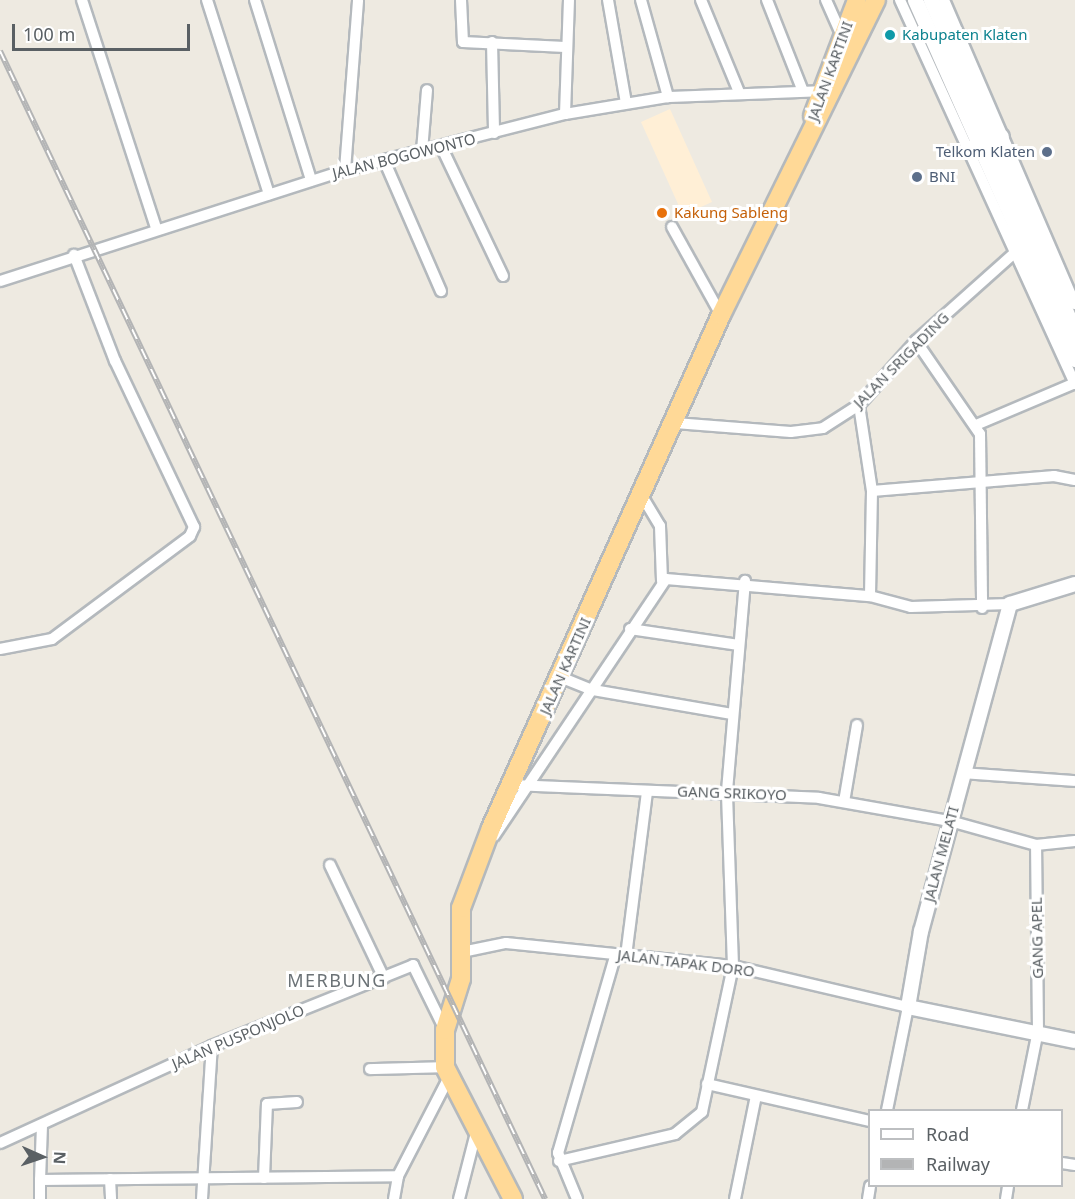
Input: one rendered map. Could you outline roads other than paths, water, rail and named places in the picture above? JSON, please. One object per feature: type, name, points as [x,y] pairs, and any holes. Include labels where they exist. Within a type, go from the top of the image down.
[{"type":"highway","name":"JALAN KARTINI","points":[[804,143],[821,91],[857,0]]},
{"type":"highway","name":"JALAN KARTINI","points":[[513,1199],[447,1072],[445,1029],[458,998],[462,952],[461,908],[480,856],[521,786],[560,677],[675,423],[721,315],[804,143],[874,6]]},
{"type":"main road","points":[[923,2],[969,90],[986,142],[1025,243],[1075,358]]},
{"type":"main road","points":[[1025,243],[1075,333]]},
{"type":"street","points":[[82,0],[156,228]]},
{"type":"street","points":[[207,0],[269,194]]},
{"type":"street","points":[[257,0],[311,180]]},
{"type":"street","points":[[345,170],[358,0]]},
{"type":"street","points":[[461,0],[462,40],[565,47]]},
{"type":"street","points":[[565,114],[565,47],[569,0]]},
{"type":"street","points":[[608,0],[626,103]]},
{"type":"street","points":[[641,0],[668,97]]},
{"type":"street","points":[[701,0],[739,92]]},
{"type":"street","points":[[767,0],[801,88]]},
{"type":"street","points":[[826,0],[842,36]]},
{"type":"street","points":[[900,0],[986,142],[1075,304]]},
{"type":"street","points":[[944,0],[986,142]]},
{"type":"street","points":[[492,42],[494,133]]},
{"type":"street","name":"JALAN BOGOWONTO","points":[[0,281],[156,228],[311,180],[565,114],[668,97],[801,88],[821,91]]},
{"type":"street","points":[[422,151],[427,90]]},
{"type":"street","points":[[441,146],[503,276]]},
{"type":"street","points":[[384,160],[441,291]]},
{"type":"street","points":[[672,227],[721,315]]},
{"type":"street","points":[[976,425],[1075,383],[1025,243]]},
{"type":"street","name":"JALAN SRIGADING","points":[[675,423],[808,432],[859,405],[916,341],[1025,243]]},
{"type":"street","points":[[0,650],[52,639],[190,536],[194,527],[115,361],[74,255]]},
{"type":"street","points":[[916,341],[976,425],[984,482],[982,608]]},
{"type":"street","points":[[859,405],[872,491],[870,596]]},
{"type":"street","points":[[872,491],[1054,476],[1075,480]]},
{"type":"street","points":[[521,786],[593,690],[662,581],[660,526],[642,496]]},
{"type":"street","points":[[662,581],[677,576],[745,581],[870,596],[911,607],[982,608],[1010,604],[1075,584]]},
{"type":"street","points":[[558,1161],[675,1134],[698,1118],[733,966],[727,790],[745,581]]},
{"type":"street","name":"JALAN MELATI","points":[[908,1007],[950,820],[1010,604]]},
{"type":"street","points":[[630,629],[739,645]]},
{"type":"street","points":[[560,677],[593,690],[732,714]]},
{"type":"street","points":[[844,802],[857,725]]},
{"type":"street","points":[[963,772],[1075,782]]},
{"type":"street","name":"GANG SRIKOYO","points":[[521,786],[647,792],[727,790],[844,802],[950,820],[1036,845]]},
{"type":"street","points":[[577,1199],[558,1161],[560,1139],[621,955],[647,792]]},
{"type":"street","points":[[1036,845],[1075,841]]},
{"type":"street","name":"GANG APEL","points":[[1022,1109],[1038,1031],[1036,845]]},
{"type":"street","points":[[330,865],[384,978]]},
{"type":"street","name":"JALAN TAPAK DORO","points":[[462,952],[506,942],[733,966],[908,1007]]},
{"type":"street","name":"JALAN PUSPONJOLO","points":[[0,1143],[212,1046],[413,965],[445,1029]]},
{"type":"street","points":[[887,1109],[908,1007],[1038,1031],[1075,1041]]},
{"type":"street","points":[[201,1199],[212,1046]]},
{"type":"street","points":[[370,1069],[447,1072],[398,1176],[394,1199]]},
{"type":"street","points":[[707,1084],[868,1121]]},
{"type":"street","points":[[735,1199],[756,1096]]},
{"type":"street","points":[[264,1178],[267,1104],[297,1102]]},
{"type":"street","points":[[40,1199],[42,1125]]},
{"type":"street","points":[[459,1199],[477,1128]]},
{"type":"street","points":[[40,1180],[203,1180],[398,1176]]},
{"type":"street","points":[[110,1179],[111,1199]]},
{"type":"railway","points":[[0,51],[545,1199]]},
{"type":"place","name":"Kabupaten Klaten","points":[[890,35]]},
{"type":"place","name":"Telkom Klaten","points":[[1047,152]]},
{"type":"place","name":"BNI","points":[[917,177]]},
{"type":"place","name":"Kakung Sableng","points":[[662,213]]},
{"type":"district","name":"MERBUNG","points":[[337,980]]}]
